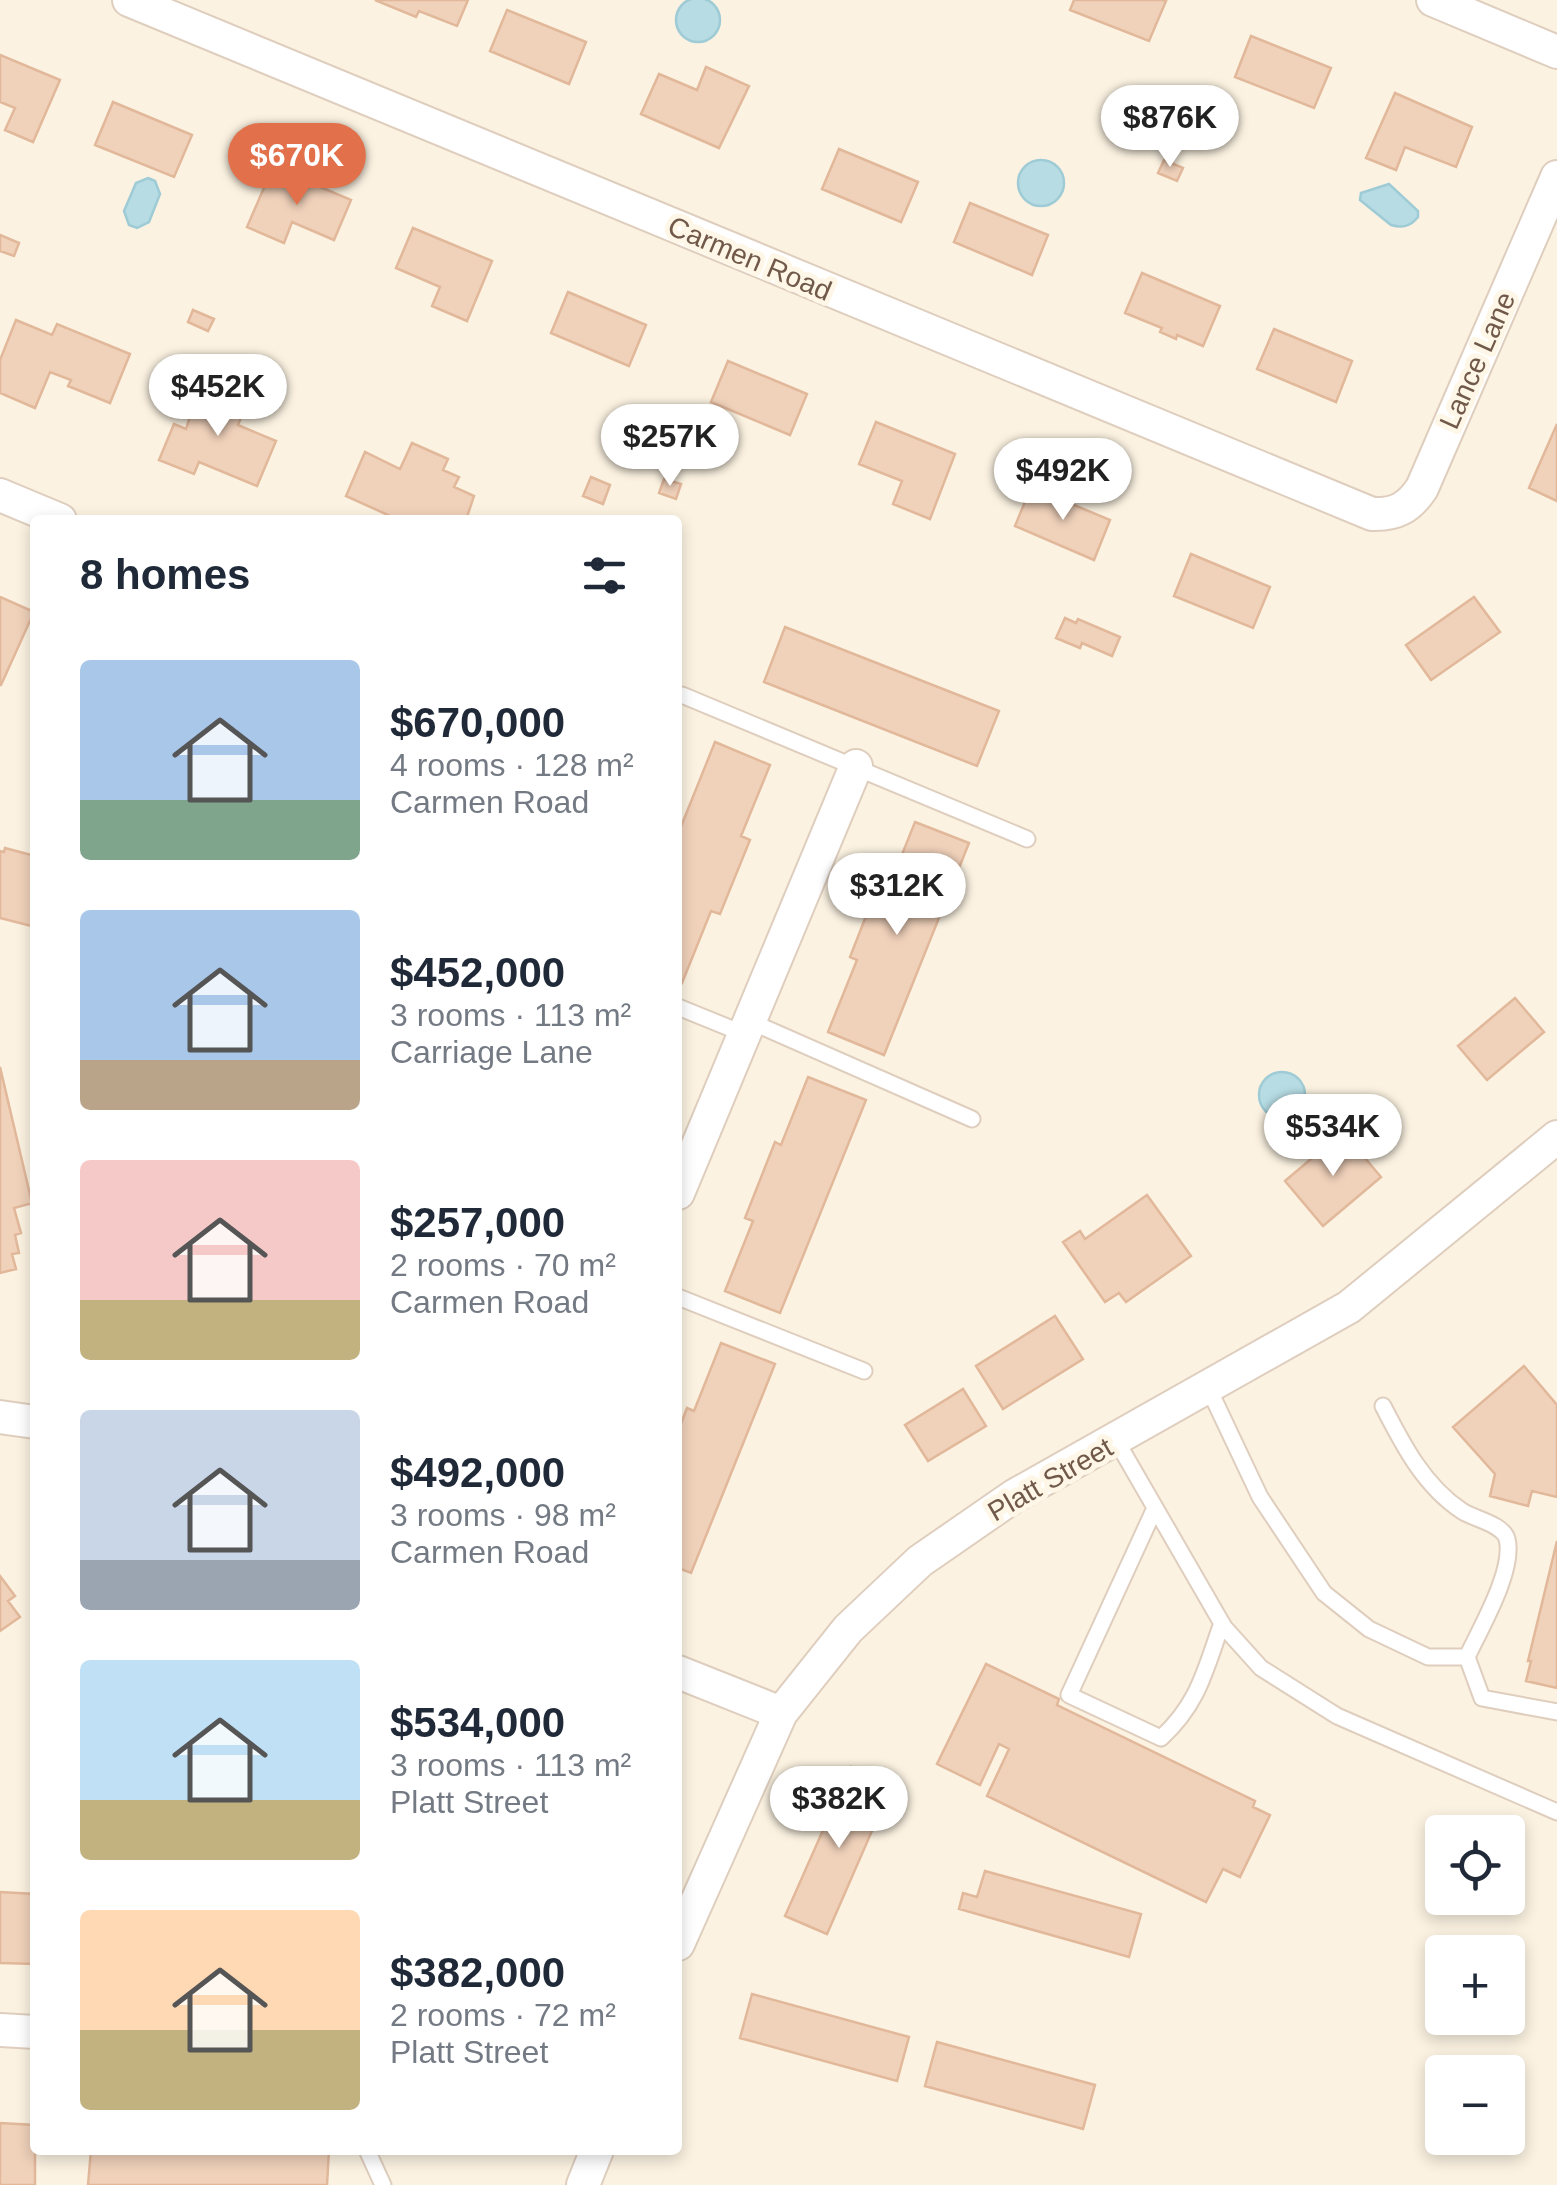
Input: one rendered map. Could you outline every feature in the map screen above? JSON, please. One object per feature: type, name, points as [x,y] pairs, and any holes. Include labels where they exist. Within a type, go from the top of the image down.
[{"type":"street","name":"Carmen Road","points":[[129,0],[1372,514]]},
{"type":"street","points":[[1433,0],[1557,52]]},
{"type":"street","name":"Lance Lane","points":[[1372,514],[1400,511],[1413,502],[1422,488],[1557,177]]},
{"type":"street","points":[[0,496],[48,515]]},
{"type":"street","points":[[682,1182],[856,766]]},
{"type":"street","name":"Platt Street","points":[[682,1935],[781,1713],[848,1629],[920,1562],[1014,1496],[1349,1307],[1557,1137]]},
{"type":"street","points":[[0,1417],[30,1421]]},
{"type":"street","points":[[682,1674],[781,1713]]},
{"type":"street","points":[[0,2030],[30,2032]]},
{"type":"street","points":[[584,2185],[595,2155]]},
{"type":"lane","points":[[682,694],[1027,839]]},
{"type":"lane","points":[[682,1007],[745,1027],[972,1119]]},
{"type":"lane","points":[[682,1299],[864,1372]]},
{"type":"lane","points":[[1208,1387],[1260,1497],[1324,1593],[1369,1630],[1428,1657],[1467,1657]]},
{"type":"lane","points":[[1383,1406],[1405,1450],[1429,1481],[1460,1510],[1501,1530],[1507,1539],[1504,1573],[1467,1657],[1482,1698],[1557,1712]]},
{"type":"lane","points":[[1116,1440],[1222,1623],[1261,1668],[1337,1716],[1557,1812]]},
{"type":"lane","points":[[1156,1508],[1069,1695],[1161,1738],[1184,1716],[1200,1686],[1222,1623]]},
{"type":"lane","points":[[368,2155],[383,2185]]},
{"type":"water","points":[[702,-1],[714,4],[720,20],[714,36],[698,42],[682,36],[676,20],[682,4]]},
{"type":"water","points":[[1041,160],[1057,167],[1064,183],[1057,199],[1041,206],[1025,199],[1018,183],[1025,167]]},
{"type":"water","points":[[148,178],[155,181],[160,194],[149,222],[137,228],[129,225],[124,211],[136,183]]},
{"type":"water","points":[[1389,184],[1418,211],[1418,217],[1409,225],[1391,225],[1360,200],[1361,193]]},
{"type":"water","points":[[1282,1072],[1298,1079],[1305,1095],[1298,1111],[1282,1118],[1266,1111],[1259,1095],[1266,1079]]},
{"type":"building","points":[[375,0],[468,0],[457,26],[419,11],[416,17]]},
{"type":"building","points":[[1074,0],[1166,1],[1149,41],[1070,10]]},
{"type":"building","points":[[507,10],[586,42],[569,84],[490,51]]},
{"type":"building","points":[[1251,36],[1331,68],[1314,108],[1235,77]]},
{"type":"building","points":[[0,55],[60,80],[33,142],[5,130],[15,108],[0,102]]},
{"type":"building","points":[[706,67],[749,86],[719,148],[641,114],[659,74],[697,90]]},
{"type":"building","points":[[1395,93],[1472,127],[1456,167],[1405,147],[1396,170],[1366,158]]},
{"type":"building","points":[[113,102],[192,135],[174,177],[95,145]]},
{"type":"building","points":[[1155,112],[1169,118],[1162,133],[1149,128]]},
{"type":"building","points":[[839,149],[918,182],[901,222],[822,189]]},
{"type":"building","points":[[1164,160],[1183,168],[1177,181],[1158,173]]},
{"type":"building","points":[[273,167],[351,200],[334,240],[292,222],[284,243],[247,227]]},
{"type":"building","points":[[970,203],[1048,235],[1032,275],[954,242]]},
{"type":"building","points":[[413,228],[492,261],[467,321],[432,306],[440,287],[396,268]]},
{"type":"building","points":[[0,235],[19,243],[14,256],[0,251]]},
{"type":"building","points":[[1142,273],[1220,306],[1203,346],[1177,335],[1176,339],[1160,332],[1162,328],[1125,313]]},
{"type":"building","points":[[568,292],[646,325],[629,366],[551,333]]},
{"type":"building","points":[[193,310],[214,319],[208,331],[188,322]]},
{"type":"building","points":[[16,320],[52,335],[57,324],[130,354],[110,403],[68,386],[71,380],[50,372],[35,408],[0,393],[0,360]]},
{"type":"building","points":[[1274,329],[1352,361],[1336,402],[1257,369]]},
{"type":"building","points":[[728,361],[807,394],[790,435],[711,402]]},
{"type":"building","points":[[201,383],[247,403],[238,425],[276,441],[257,486],[199,462],[194,474],[159,460],[174,424],[186,429]]},
{"type":"building","points":[[876,422],[955,454],[930,519],[893,504],[902,481],[859,464]]},
{"type":"building","points":[[1557,424],[1557,501],[1529,488]]},
{"type":"building","points":[[412,443],[448,459],[443,470],[459,477],[454,487],[474,496],[468,515],[388,515],[346,496],[365,452],[400,469]]},
{"type":"building","points":[[591,477],[610,485],[603,504],[583,496]]},
{"type":"building","points":[[664,479],[681,484],[676,499],[659,493]]},
{"type":"building","points":[[1031,487],[1110,520],[1094,560],[1015,526]]},
{"type":"building","points":[[1191,554],[1270,587],[1253,628],[1174,596]]},
{"type":"building","points":[[0,597],[30,610],[30,621],[0,685]]},
{"type":"building","points":[[1474,597],[1500,632],[1431,680],[1406,645]]},
{"type":"building","points":[[1065,618],[1076,623],[1078,619],[1120,637],[1112,656],[1082,643],[1080,648],[1056,638]]},
{"type":"building","points":[[785,627],[999,711],[977,766],[764,682]]},
{"type":"building","points":[[715,742],[770,765],[741,836],[750,840],[720,914],[711,911],[682,983],[682,824]]},
{"type":"building","points":[[915,822],[969,843],[884,1055],[828,1032],[857,960],[850,957],[877,888],[887,892]]},
{"type":"building","points":[[5,848],[30,855],[30,926],[0,918],[0,851]]},
{"type":"building","points":[[1515,998],[1544,1032],[1487,1080],[1458,1046]]},
{"type":"building","points":[[0,1067],[30,1204],[14,1208],[21,1233],[15,1235],[19,1253],[12,1254],[16,1269],[0,1273]]},
{"type":"building","points":[[808,1077],[866,1100],[780,1313],[725,1291],[753,1221],[745,1218],[775,1142],[781,1145]]},
{"type":"building","points":[[1343,1132],[1381,1177],[1323,1226],[1285,1181]]},
{"type":"building","points":[[1147,1195],[1191,1256],[1126,1302],[1119,1293],[1105,1302],[1063,1242],[1080,1231],[1085,1239]]},
{"type":"building","points":[[1055,1316],[1083,1359],[1003,1409],[976,1366]]},
{"type":"building","points":[[721,1343],[775,1364],[691,1573],[682,1570],[682,1421],[687,1408],[694,1411]]},
{"type":"building","points":[[1524,1366],[1557,1405],[1557,1497],[1532,1491],[1528,1506],[1490,1496],[1495,1474],[1453,1427]]},
{"type":"building","points":[[963,1389],[986,1426],[928,1461],[905,1425]]},
{"type":"building","points":[[1557,1541],[1557,1688],[1526,1681]]},
{"type":"building","points":[[0,1576],[15,1596],[8,1601],[20,1617],[0,1631]]},
{"type":"building","points":[[986,1664],[1059,1699],[1057,1705],[1255,1801],[1253,1807],[1270,1815],[1240,1877],[1223,1869],[1206,1902],[987,1796],[1009,1749],[999,1744],[980,1785],[937,1764]]},
{"type":"building","points":[[851,1767],[892,1785],[827,1934],[785,1916]]},
{"type":"building","points":[[985,1871],[1141,1914],[1129,1957],[959,1909],[963,1893],[977,1897]]},
{"type":"building","points":[[0,1892],[30,1894],[30,1964],[0,1963]]},
{"type":"building","points":[[752,1994],[909,2037],[897,2081],[740,2038]]},
{"type":"building","points":[[937,2042],[1095,2085],[1083,2129],[925,2086]]},
{"type":"building","points":[[0,2123],[30,2125],[35,2185],[0,2185]]},
{"type":"building","points":[[91,2155],[329,2155],[327,2185],[88,2185]]}]
